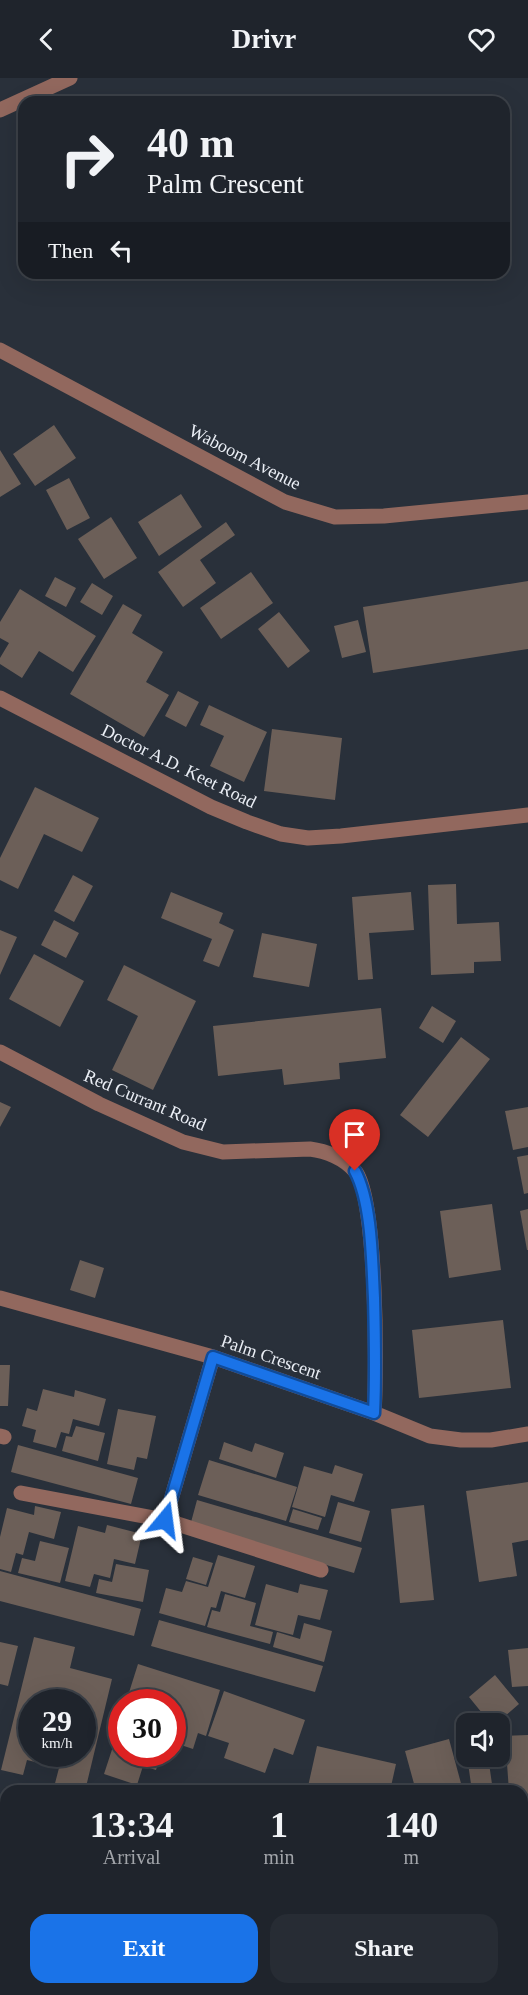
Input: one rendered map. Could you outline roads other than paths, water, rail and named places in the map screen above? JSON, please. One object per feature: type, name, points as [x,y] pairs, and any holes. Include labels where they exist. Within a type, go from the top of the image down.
[{"type":"street","points":[[31,96],[70,78]]},
{"type":"street","points":[[0,110],[18,102]]},
{"type":"street","name":"Waboom Avenue","points":[[0,350],[285,502],[335,518],[384,516],[528,502]]},
{"type":"street","name":"Doctor A.D. Keet Road","points":[[0,698],[212,807],[281,834],[308,838],[341,836],[528,814]]},
{"type":"street","name":"Red Currant Road","points":[[0,1052],[99,1104],[183,1142],[223,1152],[317,1150],[339,1158],[355,1171],[362,1184],[372,1250],[376,1378],[374,1413]]},
{"type":"street","name":"Palm Crescent","points":[[0,1298],[213,1357],[374,1413],[430,1436],[461,1440],[491,1440],[528,1434]]},
{"type":"street","points":[[165,1520],[213,1357]]},
{"type":"street","points":[[21,1493],[165,1520],[321,1570]]}]
